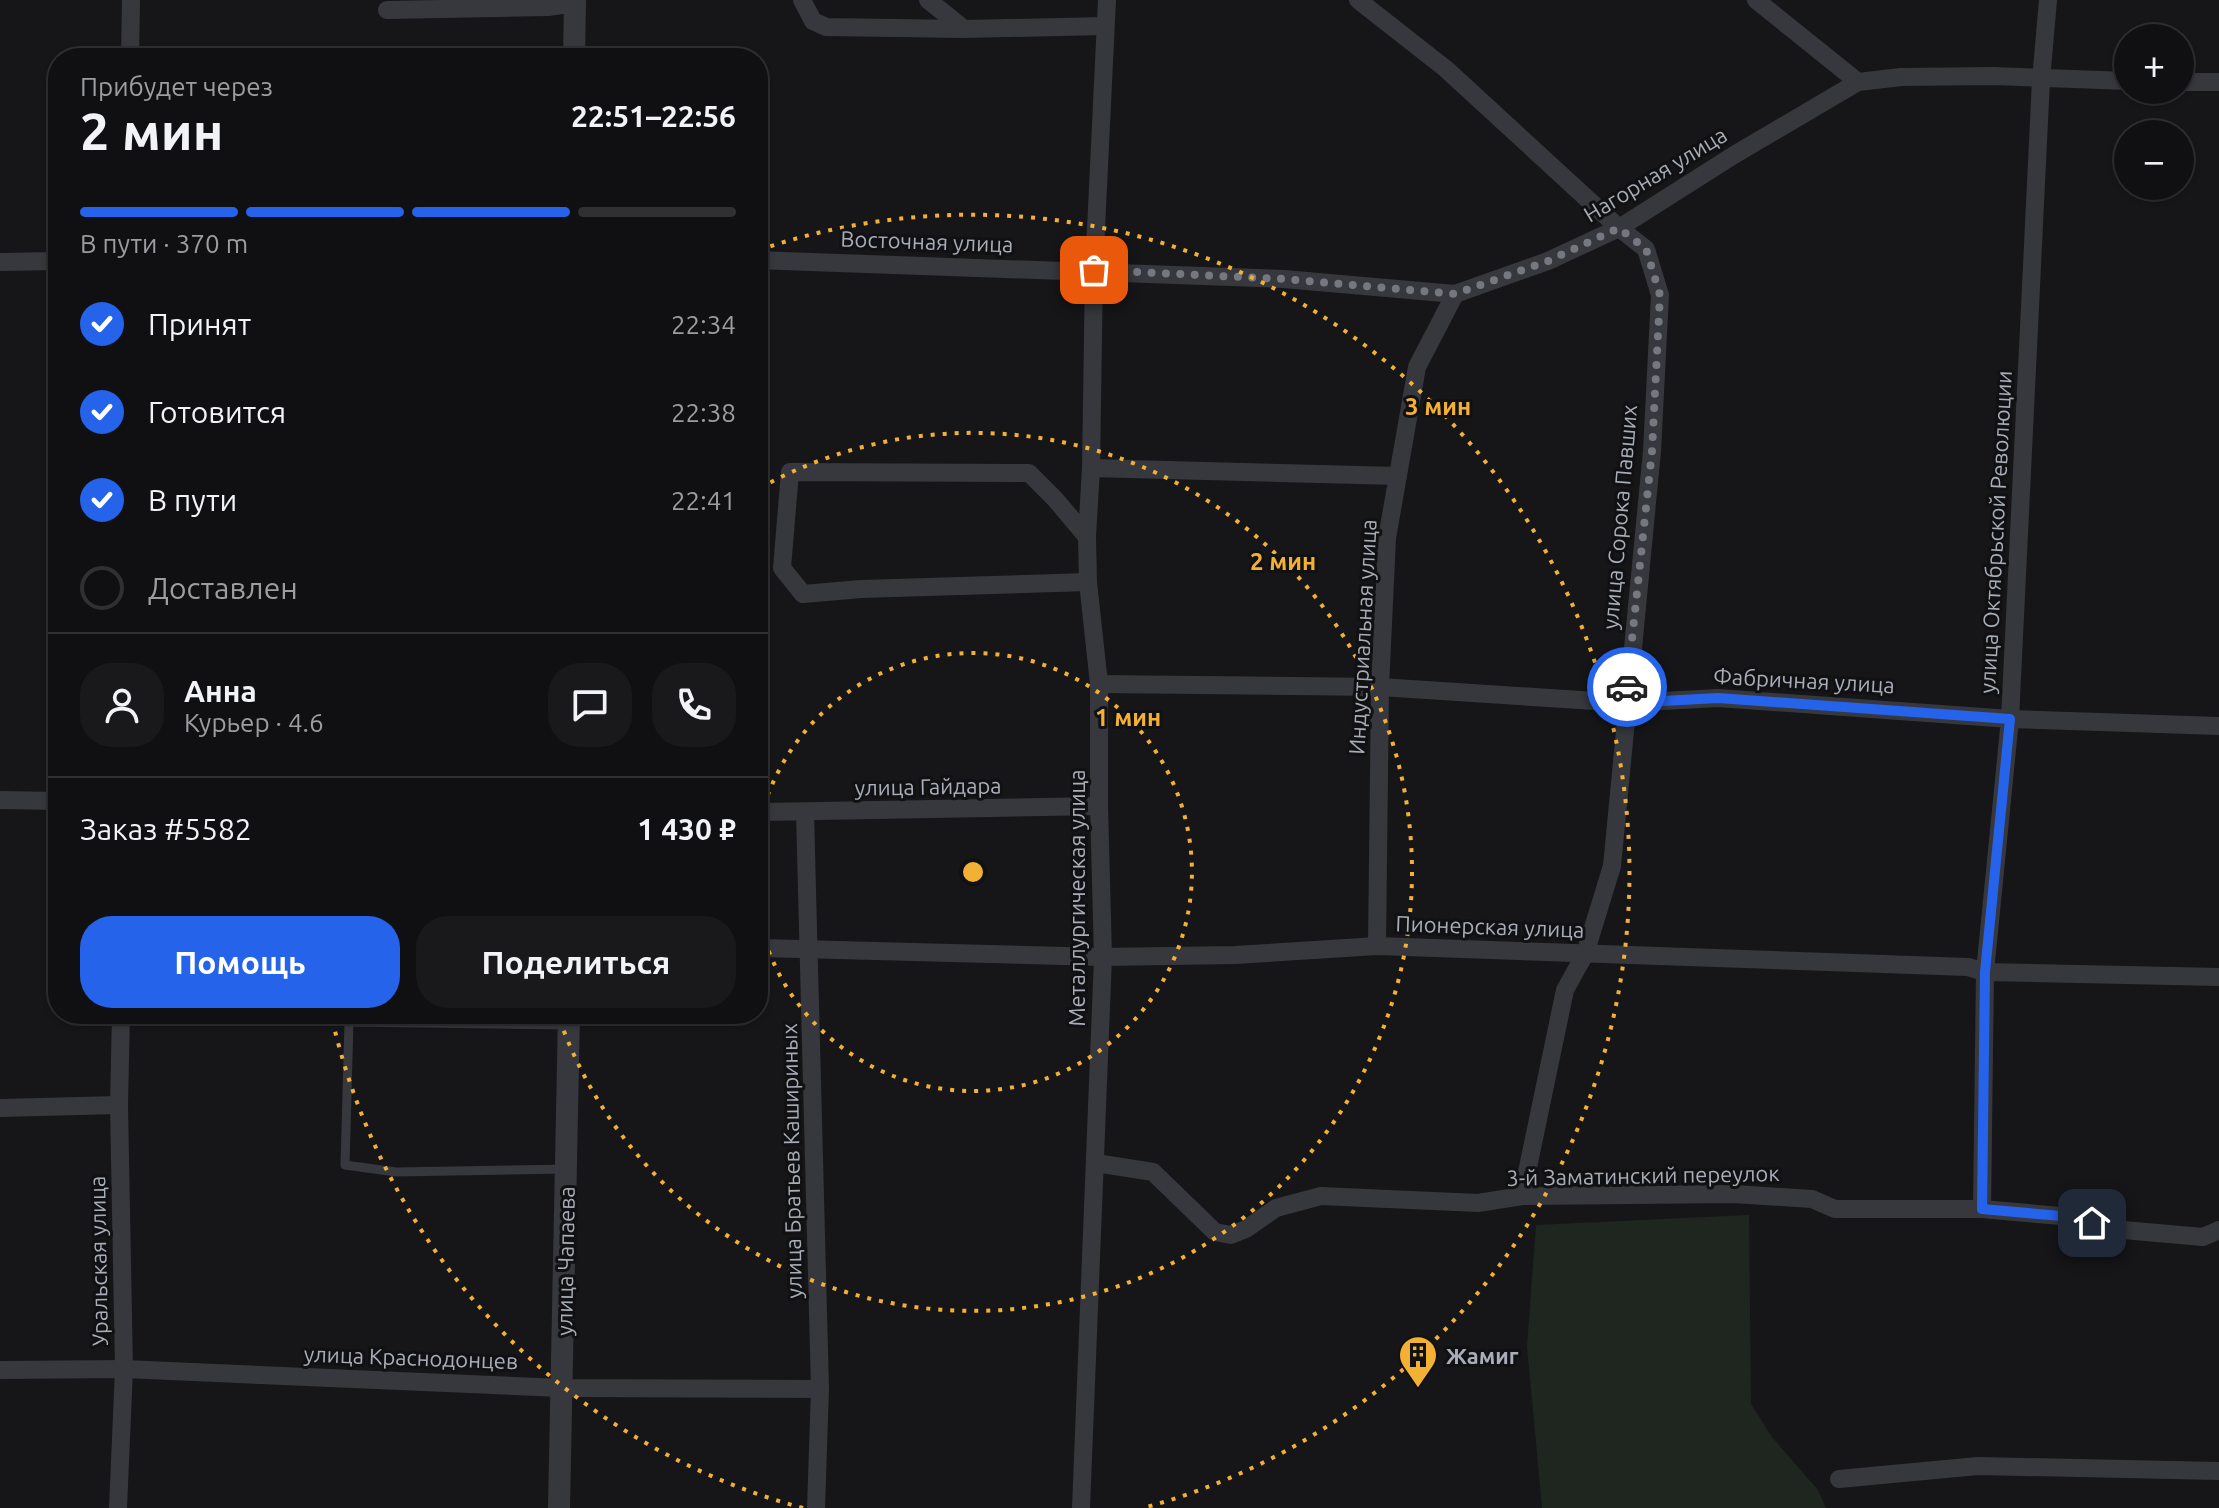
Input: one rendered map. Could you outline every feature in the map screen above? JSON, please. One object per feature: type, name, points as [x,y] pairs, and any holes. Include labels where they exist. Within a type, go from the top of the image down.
[{"type":"street","points":[[130,48],[131,0]]},
{"type":"street","points":[[802,0],[813,21],[826,27],[964,29],[1105,26]]},
{"type":"street","points":[[928,0],[964,29]]},
{"type":"street","name":"Металлургическая улица","points":[[1081,1508],[1103,957],[1099,684],[1088,582],[1087,537],[1094,270],[1107,0]]},
{"type":"street","name":"улица Сорока Павших","points":[[1358,0],[1446,69],[1619,228],[1646,249],[1660,295],[1652,451],[1612,866],[1585,954],[1565,990],[1522,1196]]},
{"type":"street","points":[[1756,0],[1858,82]]},
{"type":"street","name":"улица Октябрьской Революции","points":[[1982,1209],[1985,972],[2010,719],[2041,80],[2048,0]]},
{"type":"street","points":[[387,10],[575,2],[574,48]]},
{"type":"street","name":"Нагорная улица","points":[[1094,270],[1284,279],[1455,294],[1548,261],[1619,228],[1858,82],[1901,77],[1993,76],[2114,81]]},
{"type":"street","points":[[2194,82],[2219,82]]},
{"type":"street","name":"Восточная улица","points":[[768,260],[1094,270]]},
{"type":"street","points":[[0,262],[48,261]]},
{"type":"street","name":"Индустриальная улица","points":[[1377,946],[1380,687],[1387,538],[1417,367],[1455,294]]},
{"type":"street","points":[[1091,468],[1398,476]]},
{"type":"street","points":[[1087,537],[1029,473],[790,472],[782,568],[803,594],[861,589],[1088,582]]},
{"type":"street","name":"Фабричная улица","points":[[1099,684],[1380,687],[1626,703],[1718,698],[2010,719],[2219,726]]},
{"type":"street","points":[[0,800],[48,801]]},
{"type":"street","name":"улица Гайдара","points":[[768,812],[1099,806]]},
{"type":"street","name":"улица Братьев Кашириных","points":[[805,813],[820,1389],[816,1508]]},
{"type":"street","name":"Пионерская улица","points":[[768,949],[1103,957],[1235,955],[1377,946],[1968,967],[1985,972],[2219,977]]},
{"type":"street","name":"Уральская улица","points":[[118,1508],[124,1369],[119,1105],[121,1024]]},
{"type":"street","name":"улица Чапаева","points":[[559,1508],[568,1024]]},
{"type":"street","points":[[0,1108],[119,1105]]},
{"type":"street","name":"3-й Заматинский переулок","points":[[1096,1163],[1153,1172],[1215,1232],[1231,1235],[1246,1229],[1276,1208],[1321,1196],[1478,1203],[1522,1196],[1734,1194],[1812,1199],[1835,1209],[1982,1209],[2061,1216],[2123,1230],[2203,1237],[2219,1230]]},
{"type":"street","name":"улица Краснодонцев","points":[[0,1370],[124,1369],[562,1388],[820,1389]]},
{"type":"street","points":[[1839,1479],[1978,1466],[2219,1471]]},
{"type":"lane","points":[[349,1024],[345,1165],[396,1172],[567,1169]]},
{"type":"shaded area","points":[[1749,1215],[1751,1404],[1772,1437],[1818,1490],[1826,1508],[1542,1508],[1527,1346],[1536,1225]]},
{"type":"way so far","points":[[1094,270],[1284,279],[1455,294],[1548,261],[1619,228],[1646,249],[1660,295],[1652,451],[1627,687]]},
{"type":"place","name":"Жамиг","points":[[1418,1389]]},
{"type":"route","points":[[1627,687],[1626,703],[1718,698],[2010,719],[1985,972],[1982,1209],[2061,1216],[2092,1223]]}]
